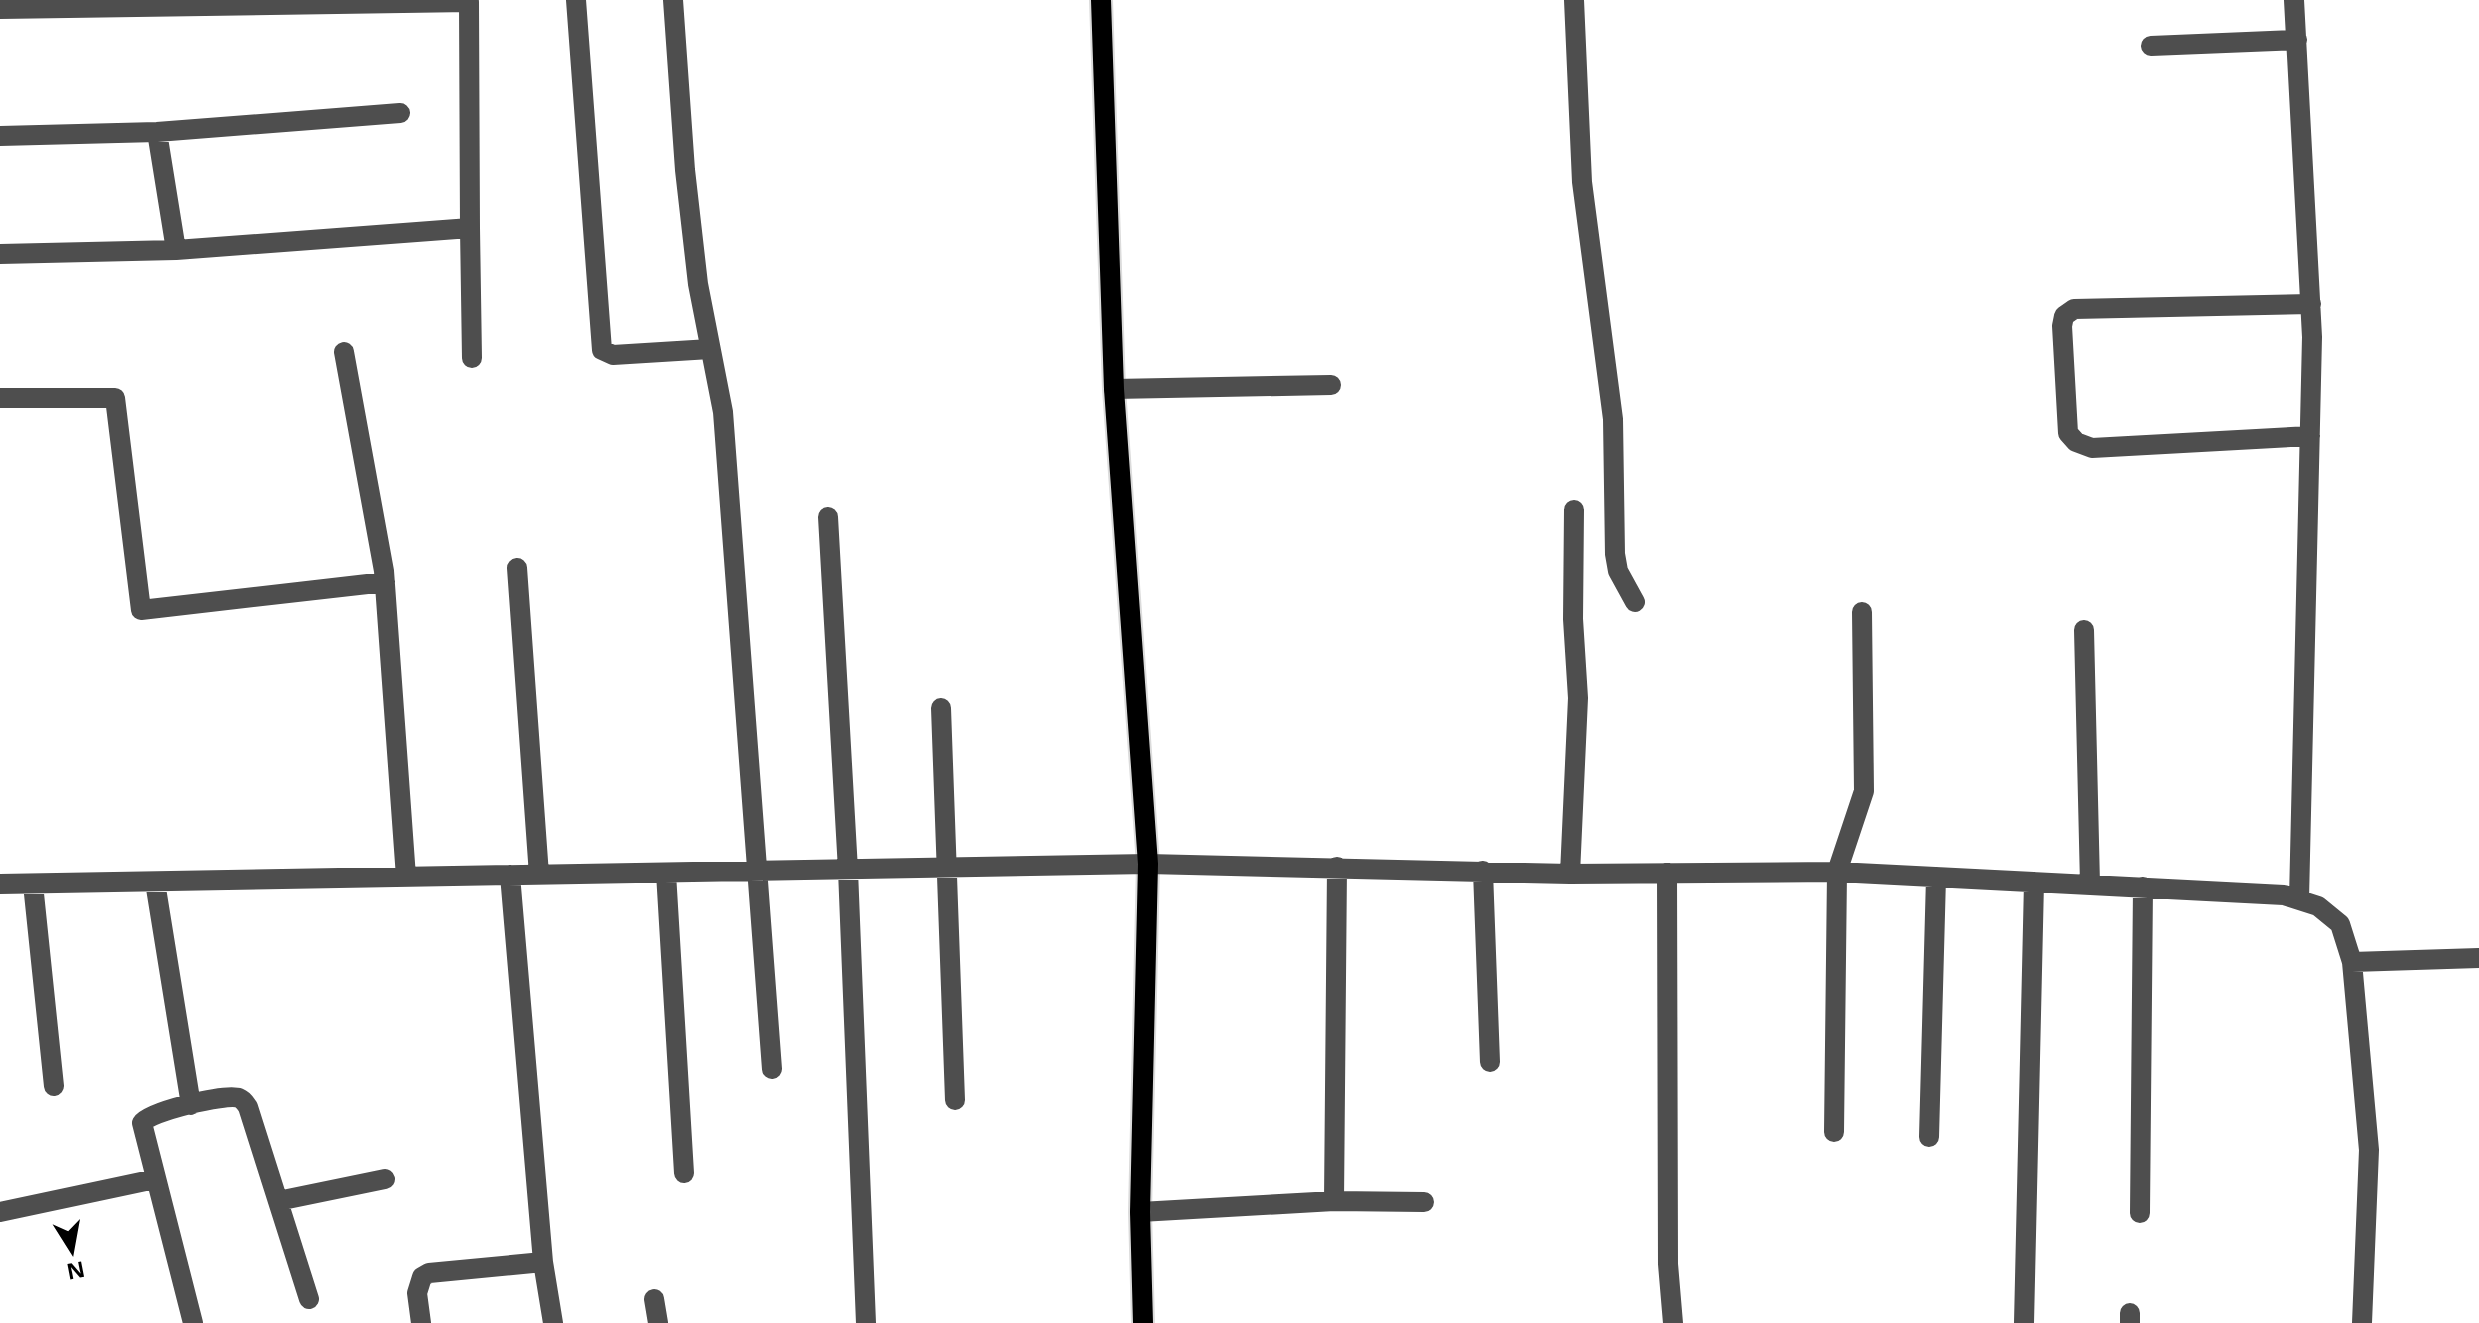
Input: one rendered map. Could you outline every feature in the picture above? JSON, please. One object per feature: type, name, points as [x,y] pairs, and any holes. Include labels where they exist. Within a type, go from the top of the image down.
[{"type":"main road","points":[[1101,0],[1114,389],[1148,864],[1140,1212],[1143,1323]]},
{"type":"street","points":[[576,0],[602,350],[613,355],[710,349]]},
{"type":"street","points":[[673,0],[685,170],[710,349],[723,412],[772,1069]]},
{"type":"street","points":[[1574,0],[1585,214],[1613,419],[1615,554],[1618,571],[1635,602]]},
{"type":"street","points":[[2294,0],[2311,304],[2299,899]]},
{"type":"street","points":[[0,9],[144,4],[469,1],[472,358]]},
{"type":"street","points":[[2151,46],[2297,40]]},
{"type":"street","points":[[0,136],[157,132],[400,113]]},
{"type":"street","points":[[157,132],[176,250]]},
{"type":"street","points":[[0,254],[176,250],[470,228]]},
{"type":"street","points":[[2310,436],[2092,448],[2076,442],[2068,433],[2062,326],[2064,316],[2074,309],[2311,304]]},
{"type":"street","points":[[344,352],[385,582],[406,877]]},
{"type":"street","points":[[1114,389],[1331,385]]},
{"type":"street","points":[[0,398],[115,398],[141,610],[385,582]]},
{"type":"street","points":[[1570,874],[1578,698],[1573,619],[1574,510]]},
{"type":"street","points":[[828,517],[848,870],[866,1323]]},
{"type":"street","points":[[517,568],[539,875]]},
{"type":"street","points":[[1834,1132],[1837,872],[1864,791],[1862,612]]},
{"type":"street","points":[[2084,630],[2090,884]]},
{"type":"street","points":[[941,708],[955,1100]]},
{"type":"street","points":[[0,884],[1148,864],[1570,874],[1837,872],[2284,895],[2318,906],[2340,924],[2352,962],[2369,1150],[2362,1323]]},
{"type":"street","points":[[1334,1201],[1337,867]]},
{"type":"street","points":[[1483,871],[1490,1062]]},
{"type":"street","points":[[666,873],[684,1173]]},
{"type":"street","points":[[1667,873],[1668,1264],[1673,1323]]},
{"type":"street","points":[[510,875],[543,1262],[553,1323]]},
{"type":"street","points":[[1929,1137],[1936,877]]},
{"type":"street","points":[[155,882],[191,1105]]},
{"type":"street","points":[[2024,1323],[2034,882]]},
{"type":"street","points":[[33,884],[54,1086]]},
{"type":"street","points":[[2140,1213],[2143,887]]},
{"type":"street","points":[[2352,962],[2479,958]]},
{"type":"street","points":[[193,1323],[142,1130],[144,1119],[191,1105],[233,1097],[246,1103],[309,1299]]},
{"type":"street","points":[[0,1212],[155,1179]]},
{"type":"street","points":[[278,1201],[385,1179]]},
{"type":"street","points":[[1140,1212],[1334,1201],[1424,1202]]},
{"type":"street","points":[[421,1323],[417,1293],[422,1277],[429,1273],[543,1262]]},
{"type":"street","points":[[654,1299],[658,1323]]}]
